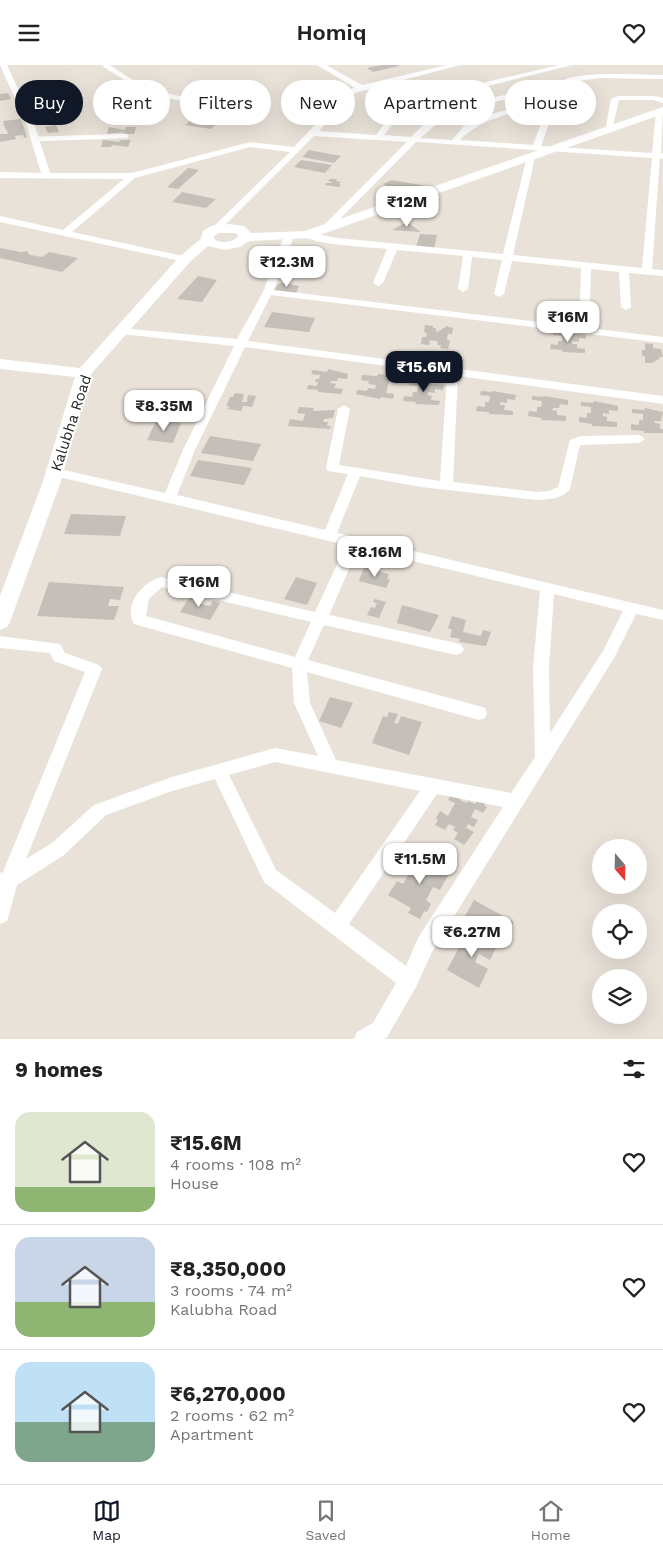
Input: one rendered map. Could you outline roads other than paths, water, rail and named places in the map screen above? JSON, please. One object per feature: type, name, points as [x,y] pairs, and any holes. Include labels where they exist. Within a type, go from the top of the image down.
[{"type":"street","points":[[3,65],[30,123],[46,175]]},
{"type":"street","points":[[321,65],[361,88]]},
{"type":"street","points":[[212,243],[208,234],[216,229],[296,151],[352,91],[456,65]]},
{"type":"street","points":[[378,137],[395,115],[416,101],[566,65],[564,80]]},
{"type":"street","points":[[578,80],[599,76],[663,77]]},
{"type":"street","points":[[325,229],[428,125],[448,110],[505,97]]},
{"type":"street","points":[[608,130],[615,99],[624,97],[654,98],[662,108],[660,156],[647,271]]},
{"type":"street","points":[[306,235],[534,153],[550,150],[608,130],[662,108]]},
{"type":"street","points":[[453,143],[467,128],[505,113]]},
{"type":"street","points":[[499,294],[534,153],[544,125]]},
{"type":"street","points":[[313,133],[453,143],[534,153]]},
{"type":"street","points":[[0,175],[132,176],[250,144],[296,151]]},
{"type":"street","points":[[550,150],[660,156]]},
{"type":"street","points":[[65,233],[132,176]]},
{"type":"street","points":[[234,210],[234,228]]},
{"type":"street","points":[[0,219],[188,257]]},
{"type":"street","points":[[216,229],[234,228],[243,231],[242,240]]},
{"type":"street","points":[[169,498],[189,450],[268,292],[284,236],[306,235],[337,241],[468,255],[663,273]]},
{"type":"street","name":"Kalubha Road","points":[[0,622],[55,472],[84,373],[188,257],[212,243],[228,246],[242,240],[284,236]]},
{"type":"street","points":[[378,283],[394,247]]},
{"type":"street","points":[[463,289],[468,255]]},
{"type":"street","points":[[585,303],[586,266]]},
{"type":"street","points":[[624,269],[626,307]]},
{"type":"street","points":[[268,292],[663,340]]},
{"type":"street","points":[[121,331],[241,343],[663,400]]},
{"type":"street","points":[[0,364],[84,373]]},
{"type":"street","points":[[446,486],[453,372]]},
{"type":"street","points":[[344,409],[332,468],[446,486],[538,496],[551,495],[564,489],[574,443],[581,439],[638,439]]},
{"type":"street","points":[[328,536],[356,471]]},
{"type":"street","points":[[55,472],[663,615]]},
{"type":"street","points":[[331,766],[302,703],[298,664],[354,542]]},
{"type":"street","points":[[456,649],[161,582],[151,586],[140,602],[139,619],[479,713]]},
{"type":"street","points":[[543,761],[541,667],[547,588]]},
{"type":"street","points":[[374,1036],[410,980],[425,945],[609,654],[632,608]]},
{"type":"street","points":[[0,641],[55,648],[59,657],[94,669],[5,881],[0,915]]},
{"type":"street","points":[[5,881],[58,849],[100,810],[172,784],[275,755],[517,802]]},
{"type":"street","points":[[219,771],[270,876],[410,980]]},
{"type":"street","points":[[337,926],[433,786]]},
{"type":"lane","points":[[105,65],[146,91],[180,98]]},
{"type":"lane","points":[[35,139],[126,136]]}]
